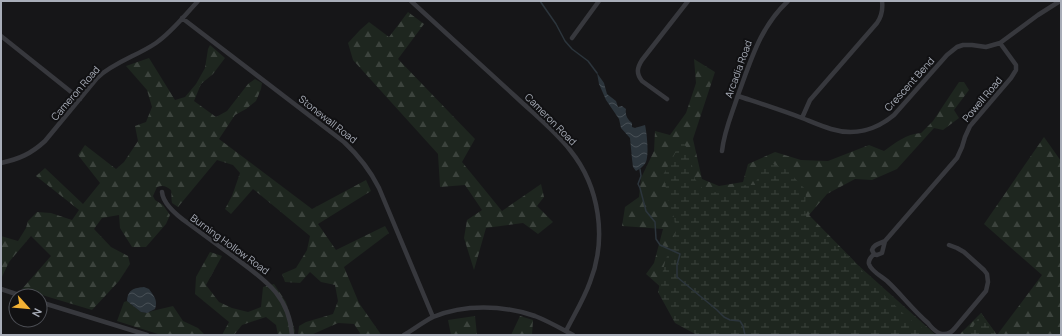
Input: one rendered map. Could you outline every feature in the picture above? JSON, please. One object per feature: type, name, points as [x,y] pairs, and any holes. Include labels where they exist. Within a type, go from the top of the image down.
[{"type":"street","name":"Cameron Road","points":[[1,163],[23,157],[39,147],[46,141],[97,78],[111,67],[158,42],[198,1]]},
{"type":"street","name":"Cameron Road","points":[[411,1],[563,142],[578,162],[588,179],[598,212],[599,236],[597,258],[588,286],[566,331]]},
{"type":"street","points":[[572,38],[599,1]]},
{"type":"street","points":[[667,99],[642,81],[639,77],[637,68],[688,1]]},
{"type":"street","name":"Arcadia Road","points":[[722,151],[725,132],[758,42],[782,6],[788,1]]},
{"type":"street","points":[[802,118],[810,100],[880,19],[883,9],[882,1]]},
{"type":"street","points":[[1000,43],[1060,1]]},
{"type":"street","name":"Stonewall Road","points":[[182,18],[344,142],[361,159],[368,168],[379,188],[433,317]]},
{"type":"street","points":[[1,36],[80,99]]},
{"type":"street","name":"Crescent Bend","points":[[738,96],[830,129],[844,132],[858,132],[884,123],[894,115],[952,50],[963,45],[986,47],[1000,43]]},
{"type":"street","name":"Powell Road","points":[[885,241],[876,244],[873,247],[872,250],[874,254],[877,255],[882,253],[885,241],[957,158],[970,126],[1011,78],[1016,70],[1016,65],[1000,43]]},
{"type":"street","name":"Burning Hollow Road","points":[[162,192],[164,200],[179,217],[258,275],[272,288],[283,303],[287,312],[292,335]]},
{"type":"street","points":[[874,254],[868,262],[869,266],[896,290],[936,331],[940,334],[946,335],[953,331],[960,323],[986,290],[988,282],[987,274],[984,270],[960,250],[949,245]]},
{"type":"street","points":[[48,304],[147,335]]},
{"type":"street","points":[[404,335],[433,317],[442,314],[479,308],[497,308],[521,312],[546,320],[573,335]]},
{"type":"green space","points":[[408,12],[424,24],[398,59],[475,139],[462,162],[502,211],[541,184],[544,197],[537,206],[553,222],[538,234],[523,223],[486,228],[474,270],[464,238],[467,220],[482,210],[465,185],[440,187],[438,154],[353,60],[348,43],[369,22],[389,37]]},
{"type":"green space","points":[[210,45],[225,58],[213,74],[201,84],[194,101],[216,117],[227,111],[248,84],[255,79],[262,83],[256,101],[235,115],[219,139],[312,209],[366,180],[371,191],[318,224],[336,250],[385,226],[389,233],[344,267],[359,303],[381,335],[359,335],[360,333],[354,324],[338,323],[311,335],[298,335],[299,326],[306,322],[333,314],[338,301],[335,285],[321,282],[310,272],[300,283],[285,282],[282,274],[296,268],[307,250],[310,236],[253,189],[231,214],[225,209],[232,196],[240,173],[233,165],[217,160],[178,207],[172,203],[171,190],[164,186],[157,187],[153,196],[155,200],[163,205],[170,215],[166,224],[146,247],[132,247],[120,228],[119,215],[102,218],[94,229],[111,247],[128,256],[130,264],[119,281],[92,310],[48,297],[48,288],[23,288],[51,256],[31,236],[9,262],[1,279],[1,236],[18,241],[26,228],[28,221],[37,212],[51,213],[72,220],[79,210],[36,176],[45,168],[83,204],[100,183],[78,155],[85,145],[116,169],[124,162],[138,141],[135,126],[146,122],[152,107],[147,90],[126,66],[149,58],[175,100],[185,97],[196,84],[205,68]]},
{"type":"green space","points":[[694,59],[715,72],[693,139],[702,179],[719,186],[743,182],[748,164],[775,152],[801,160],[828,161],[869,145],[884,151],[910,135],[921,133],[933,121],[959,82],[964,82],[969,90],[954,110],[959,118],[943,130],[934,128],[897,169],[872,180],[855,179],[827,194],[809,215],[859,266],[936,335],[720,335],[646,274],[654,263],[663,229],[622,226],[625,207],[639,197],[641,178],[654,151],[655,131],[670,135],[686,113],[696,83]]},
{"type":"green space","points":[[1044,137],[1061,161],[1061,335],[997,335],[1042,275],[984,224]]},
{"type":"green space","points":[[682,141],[689,151],[695,179],[707,194],[746,185],[755,185],[764,160],[787,170],[806,190],[805,209],[807,221],[821,235],[851,258],[876,287],[908,318],[932,335],[697,335],[675,323],[658,292],[665,262],[676,230],[663,175]]},
{"type":"green space","points":[[210,252],[222,256],[206,285],[219,302],[232,308],[248,312],[261,307],[263,287],[274,284],[286,302],[295,331],[294,335],[278,335],[276,325],[266,317],[242,325],[234,335],[222,335],[229,322],[195,294],[196,277]]},
{"type":"green space","points":[[127,301],[141,312],[147,313],[173,306],[183,321],[198,328],[205,335],[161,335],[117,321],[124,302]]},
{"type":"green space","points":[[981,313],[997,335],[959,335]]},
{"type":"green space","points":[[981,313],[997,335],[967,335]]},
{"type":"green space","points":[[475,316],[477,335],[451,335],[448,320]]},
{"type":"green space","points":[[520,316],[533,320],[532,335],[511,335]]},
{"type":"water","points":[[597,73],[604,83],[607,94],[616,101],[618,107],[622,106],[626,109],[626,115],[632,123],[632,127],[635,128],[645,125],[647,158],[644,165],[636,171],[633,167],[630,138],[621,128],[619,119],[606,100],[599,84]]},
{"type":"water","points":[[144,287],[149,289],[155,298],[156,303],[155,309],[147,313],[141,312],[127,301],[132,290]]},
{"type":"waterway","points":[[540,1],[556,24],[565,41],[572,49],[588,61],[597,73]]},
{"type":"waterway","points":[[640,169],[641,176],[638,184],[646,211],[655,222],[656,239],[660,245],[680,254],[677,265],[677,277],[724,317],[730,320],[740,321],[745,335]]}]
